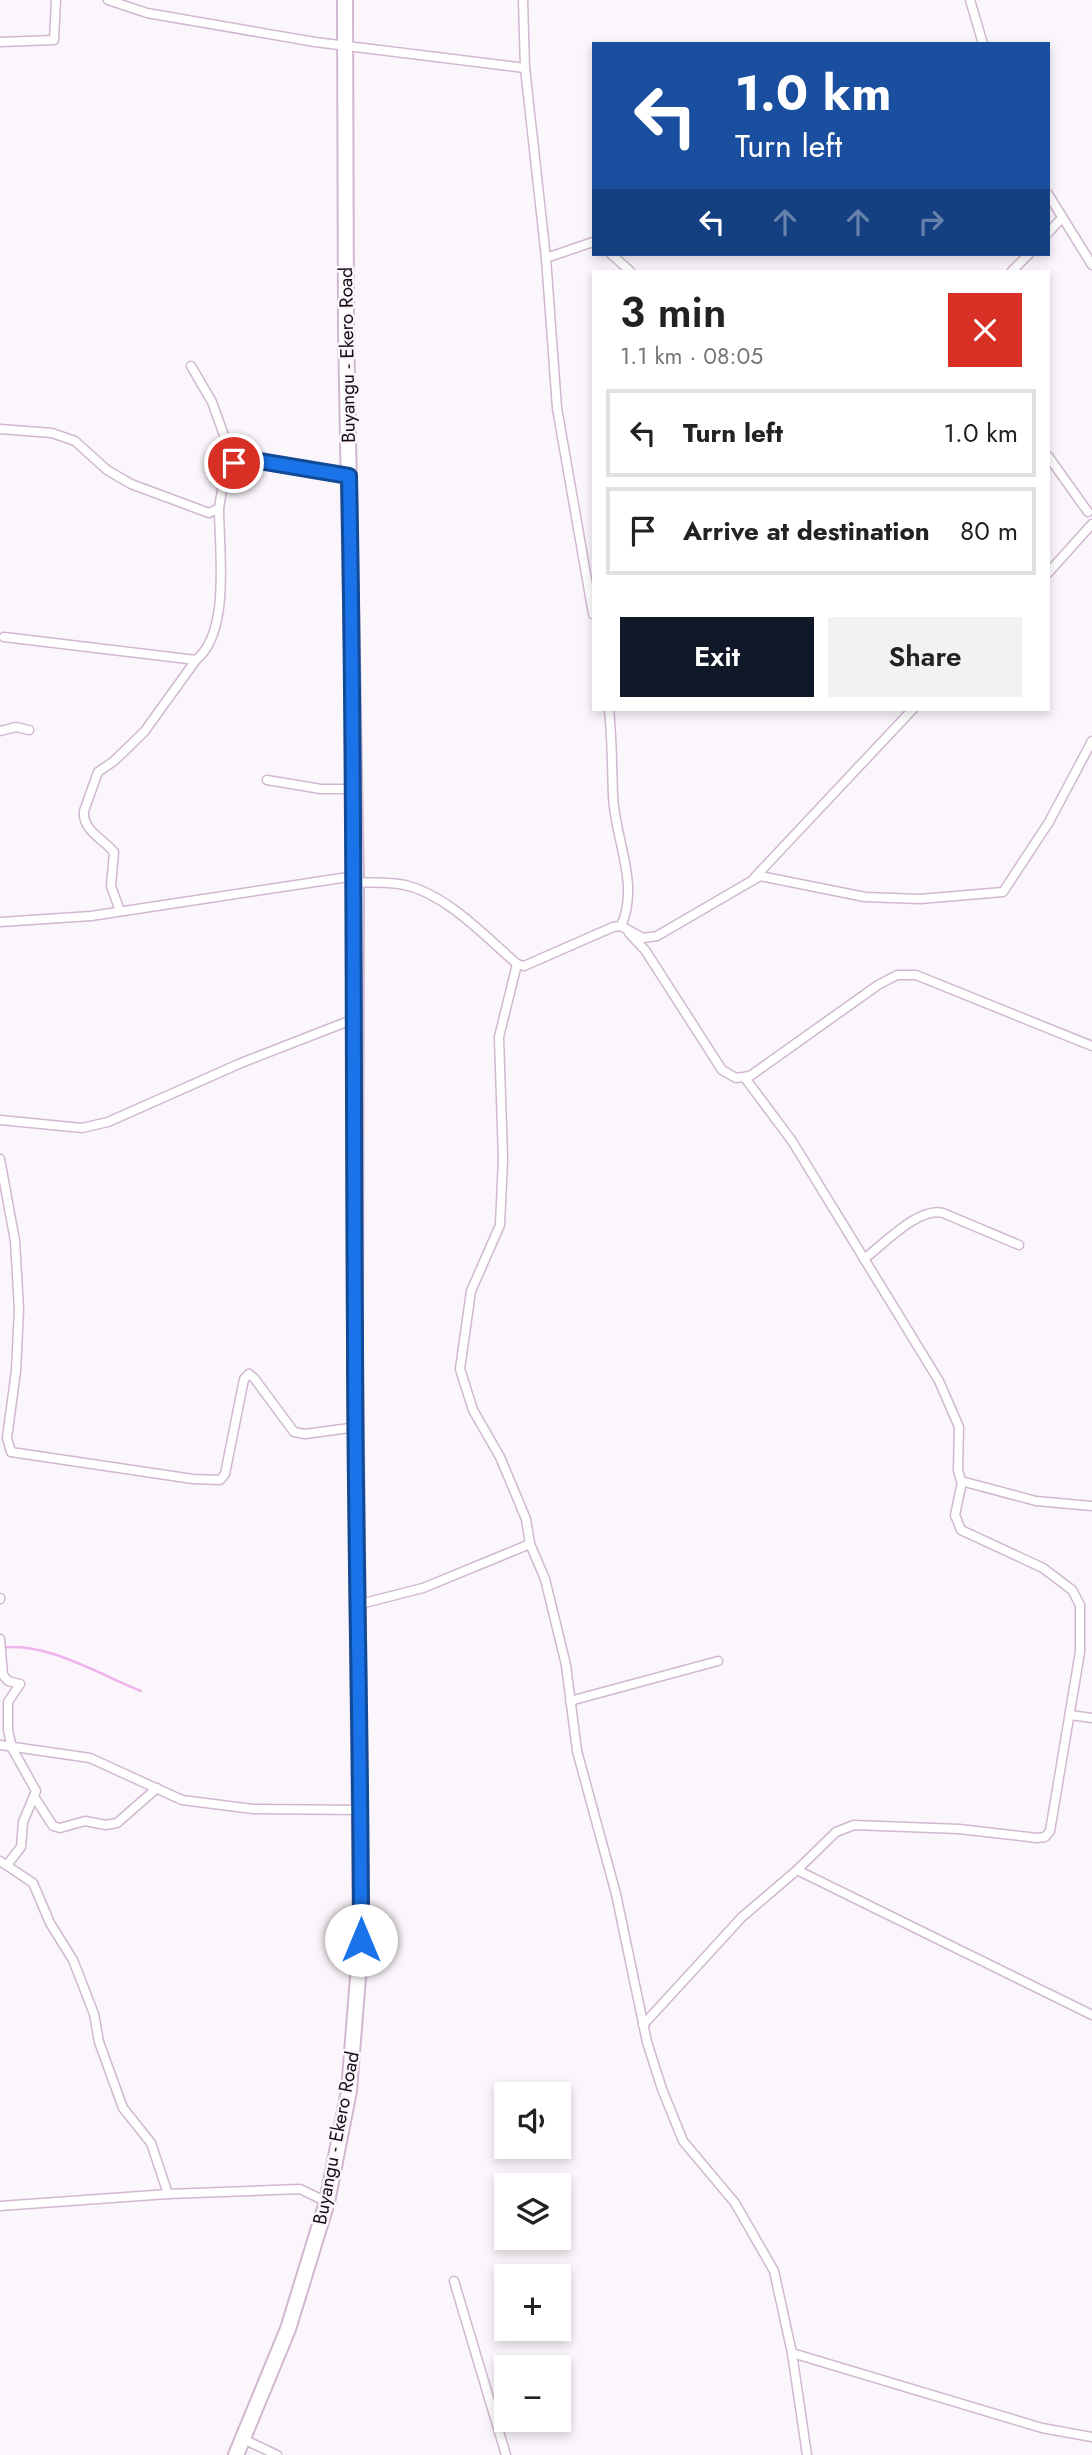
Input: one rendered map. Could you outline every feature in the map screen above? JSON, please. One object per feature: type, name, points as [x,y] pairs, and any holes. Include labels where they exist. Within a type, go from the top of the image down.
[{"type":"main road","name":"Buyangu - Ekero Road","points":[[236,2455],[288,2329],[327,2202],[349,2091],[361,1940],[354,1019],[356,879],[345,0]]},
{"type":"street","points":[[0,41],[54,40],[56,0]]},
{"type":"street","points":[[108,0],[147,13],[315,42],[525,68]]},
{"type":"street","points":[[523,0],[525,68],[546,258],[557,408],[592,608]]},
{"type":"street","points":[[970,0],[982,42]]},
{"type":"street","points":[[1050,198],[1092,265]]},
{"type":"street","points":[[1050,231],[1061,219]]},
{"type":"street","points":[[546,258],[592,242]]},
{"type":"street","points":[[613,256],[629,270]]},
{"type":"street","points":[[1013,270],[1027,256]]},
{"type":"street","points":[[191,366],[212,402],[234,463]]},
{"type":"street","points":[[0,429],[52,433],[75,441],[107,470],[131,484],[203,512],[215,512],[219,508]]},
{"type":"street","points":[[1050,459],[1091,516],[1050,570]]},
{"type":"street","points":[[120,911],[111,886],[114,852],[91,832],[83,818],[84,811],[97,772],[114,761],[144,732],[213,634],[219,618],[219,508],[225,472],[234,463],[253,460],[349,476]]},
{"type":"street","points":[[4,637],[196,660]]},
{"type":"street","points":[[609,711],[614,750],[613,795],[628,892],[627,913],[621,926]]},
{"type":"street","points":[[0,922],[120,911],[356,879],[403,884],[420,890],[446,905],[517,964],[528,965],[592,935],[621,926],[639,936],[651,938],[755,877],[911,711]]},
{"type":"street","points":[[0,731],[16,727],[29,730]]},
{"type":"street","points":[[755,877],[865,897],[920,899],[1003,892],[1049,822],[1092,741]]},
{"type":"street","points":[[267,780],[321,789],[354,789]]},
{"type":"street","points":[[621,926],[645,950],[722,1070],[736,1078],[746,1078],[860,996],[903,973],[916,975],[1092,1046]]},
{"type":"street","points":[[517,964],[499,1037],[503,1205],[495,1242],[471,1292],[460,1369],[473,1410],[499,1457],[526,1518],[530,1544],[545,1579],[566,1665],[577,1751],[617,1894],[643,2025],[675,2126],[701,2165],[735,2203],[774,2271],[792,2353],[807,2455]]},
{"type":"street","points":[[0,1120],[82,1128],[108,1122],[205,1079],[354,1019]]},
{"type":"street","points":[[643,2025],[743,1917],[836,1832],[854,1825],[887,1824],[1045,1837],[1053,1820],[1082,1633],[1078,1598],[1043,1569],[961,1530],[955,1515],[962,1482],[958,1470],[960,1429],[952,1407],[918,1343],[792,1141],[746,1078]]},
{"type":"street","points":[[0,1159],[15,1241],[19,1309],[16,1371],[7,1437],[11,1452],[193,1479],[220,1480],[225,1474],[247,1374],[254,1378],[294,1432],[305,1434],[357,1427]]},
{"type":"street","points":[[864,1259],[914,1219],[931,1211],[943,1213],[1019,1245]]},
{"type":"street","points":[[962,1482],[1036,1501],[1092,1506]]},
{"type":"street","points":[[360,1604],[423,1588],[530,1544]]},
{"type":"street","points":[[0,1639],[3,1675],[8,1681],[20,1684],[8,1702],[7,1710],[12,1748],[34,1786],[35,1798],[52,1826],[60,1828],[85,1821],[106,1825],[117,1823],[157,1788]]},
{"type":"street","points":[[570,1701],[718,1661]]},
{"type":"street","points":[[1070,1715],[1092,1718]]},
{"type":"street","points":[[0,1745],[90,1758],[182,1800],[253,1809],[361,1810]]},
{"type":"street","points":[[35,1798],[23,1822],[22,1847],[4,1863],[33,1883],[50,1923],[73,1961],[94,2014],[99,2042],[123,2108],[151,2143],[168,2194]]},
{"type":"street","points":[[797,1870],[1092,2015]]},
{"type":"street","points":[[0,2206],[168,2194],[300,2189],[327,2202]]},
{"type":"street","points":[[454,2281],[506,2455]]},
{"type":"street","points":[[792,2353],[1042,2428],[1092,2437]]},
{"type":"street","points":[[243,2439],[277,2455]]},
{"type":"waterway","points":[[2,1648],[36,1649],[54,1654],[141,1691]]},
{"type":"route","points":[[234,463],[253,460],[349,476],[356,882],[355,1342],[360,1604],[361,1940]]}]
